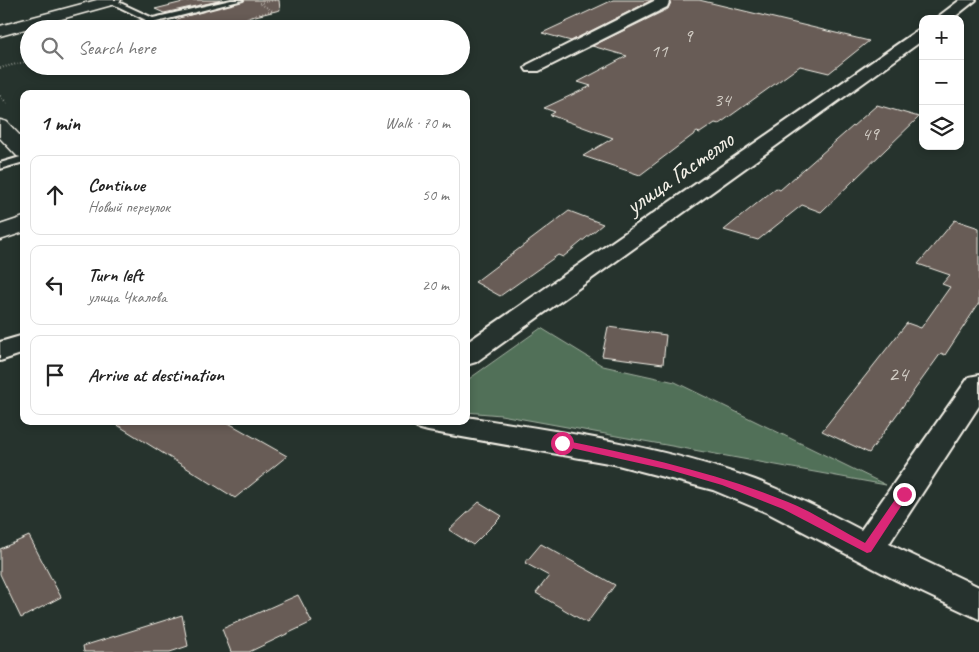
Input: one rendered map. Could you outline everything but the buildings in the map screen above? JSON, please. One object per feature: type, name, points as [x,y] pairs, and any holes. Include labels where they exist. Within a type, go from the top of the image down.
[{"type":"main road","points":[[39,20],[112,0]]},
{"type":"main road","points":[[0,30],[20,25]]},
{"type":"main road","points":[[0,126],[20,148]]},
{"type":"main road","points":[[0,233],[20,226]]},
{"type":"street","points":[[532,68],[662,4],[664,0]]},
{"type":"street","points":[[948,15],[969,0],[979,2]]},
{"type":"street","name":"улица Гастелло","points":[[470,353],[919,35]]},
{"type":"street","points":[[0,352],[20,344]]},
{"type":"street","points":[[867,549],[979,384]]},
{"type":"street","points":[[452,425],[562,443],[679,469],[725,482],[786,506],[867,549],[979,604]]},
{"type":"lane","points":[[112,0],[152,20],[240,0]]},
{"type":"lane","points":[[0,166],[20,161]]},
{"type":"path","points":[[0,68],[20,63]]},
{"type":"green space","points":[[541,328],[603,366],[675,382],[886,485],[501,415],[470,412],[470,378]]},
{"type":"route","points":[[562,443],[670,466],[725,482],[786,506],[867,549],[904,494]]}]
